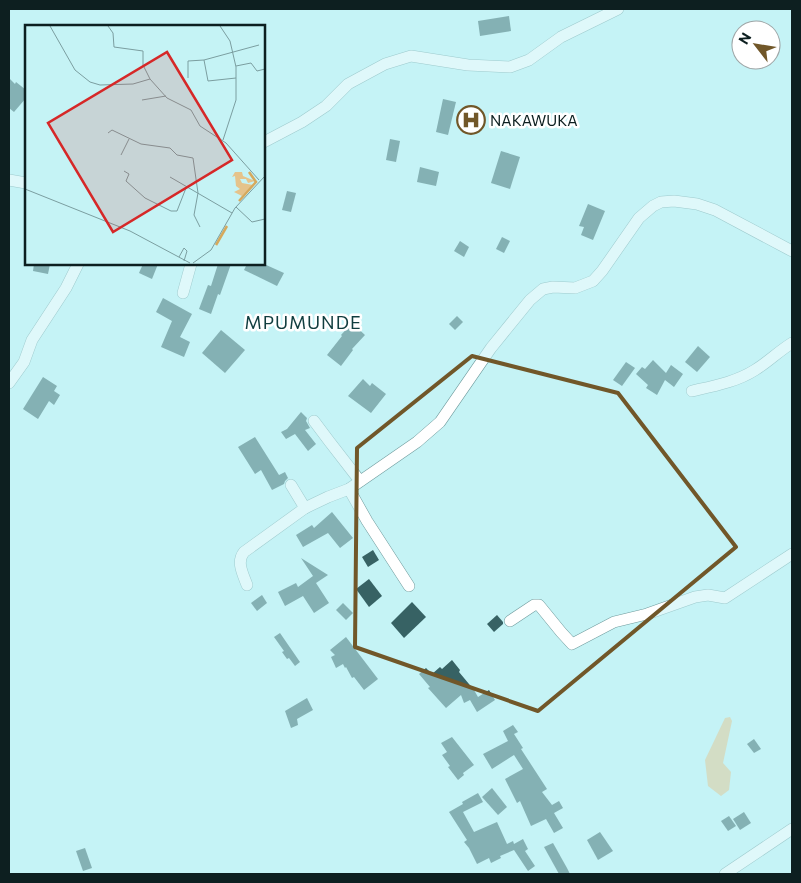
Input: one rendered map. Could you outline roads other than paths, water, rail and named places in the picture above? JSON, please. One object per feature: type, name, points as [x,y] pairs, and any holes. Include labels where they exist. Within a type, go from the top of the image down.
[{"type":"street","points":[[265,141],[302,122],[326,106],[348,84],[385,64],[411,56],[468,65],[510,67],[529,60],[561,37],[618,9]]},
{"type":"street","points":[[9,180],[25,183]]},
{"type":"street","points":[[246,585],[241,569],[241,555],[244,552],[305,508],[348,489],[417,442],[440,422],[490,348],[530,300],[543,290],[553,287],[576,288],[593,281],[639,218],[653,206],[661,202],[674,201],[697,204],[715,210],[792,251]]},
{"type":"street","points":[[9,383],[24,362],[32,340],[66,288],[78,265]]},
{"type":"street","points":[[183,292],[191,265]]},
{"type":"street","points":[[692,391],[728,383],[752,372],[792,342]]},
{"type":"street","points":[[314,420],[360,481]]},
{"type":"street","points":[[291,485],[305,508]]},
{"type":"street","points":[[348,489],[409,586]]},
{"type":"street","points":[[510,621],[534,605],[540,605],[572,644],[614,622],[647,614],[695,597],[708,595],[725,598],[792,554]]},
{"type":"street","points":[[725,874],[792,829]]},
{"type":"place","name":"NAKAWUKA","points":[[471,120]]},
{"type":"district","name":"MPUMUNDE","points":[[303,322]]}]
